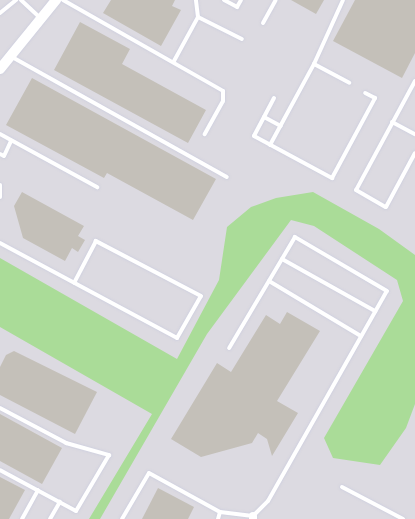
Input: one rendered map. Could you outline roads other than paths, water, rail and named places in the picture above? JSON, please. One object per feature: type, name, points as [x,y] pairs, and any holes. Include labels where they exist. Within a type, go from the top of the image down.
[{"type":"street","points":[[4,60],[56,0]]},
{"type":"lane","points":[[1,12],[16,0]]},
{"type":"lane","points":[[21,0],[40,18]]},
{"type":"lane","points":[[63,0],[174,61],[223,91],[223,101],[205,134]]},
{"type":"lane","points":[[174,61],[198,18],[196,0]]},
{"type":"lane","points":[[224,0],[237,6],[241,0]]},
{"type":"lane","points":[[263,23],[276,0]]},
{"type":"lane","points":[[270,145],[314,64],[343,0]]},
{"type":"lane","points":[[198,18],[242,40]]},
{"type":"lane","points":[[4,60],[49,81],[227,177]]},
{"type":"lane","points":[[314,64],[349,83]]},
{"type":"lane","points":[[415,80],[356,190],[386,207],[415,154]]},
{"type":"lane","points":[[274,98],[254,136],[332,178],[375,98],[365,93]]},
{"type":"lane","points":[[264,117],[281,126]]},
{"type":"lane","points":[[392,122],[415,134]]},
{"type":"lane","points":[[0,134],[97,187]]},
{"type":"lane","points":[[0,154],[4,156],[11,141]]},
{"type":"lane","points":[[0,185],[0,196]]},
{"type":"lane","points":[[122,519],[149,473],[220,512],[253,518],[268,501],[387,291],[295,237],[229,348]]},
{"type":"lane","points":[[0,243],[177,338],[200,296],[96,241],[74,282]]},
{"type":"lane","points":[[282,259],[375,311]]},
{"type":"lane","points":[[269,281],[361,336]]},
{"type":"lane","points":[[0,408],[66,443],[109,455],[76,511],[0,470]]},
{"type":"lane","points":[[342,487],[403,519]]},
{"type":"lane","points":[[22,519],[38,490]]},
{"type":"lane","points":[[50,519],[60,502]]},
{"type":"lane","points":[[218,519],[220,512]]}]
